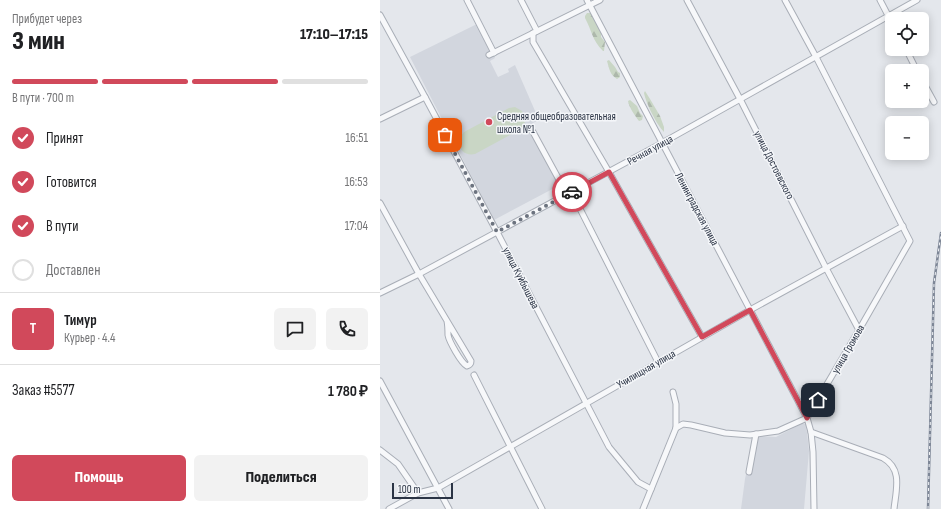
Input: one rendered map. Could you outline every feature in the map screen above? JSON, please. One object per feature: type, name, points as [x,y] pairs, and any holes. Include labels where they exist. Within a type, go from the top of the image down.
[{"type":"street","points":[[467,0],[491,54],[600,0]]},
{"type":"street","points":[[521,0],[535,32],[533,42],[609,172],[702,337]]},
{"type":"street","name":"Ленинградская улица","points":[[587,0],[807,418]]},
{"type":"street","name":"улица Достоевского","points":[[687,0],[740,99],[859,330]]},
{"type":"street","points":[[785,0],[816,57],[902,226]]},
{"type":"street","points":[[880,0],[886,12]]},
{"type":"street","name":"Речная улица","points":[[895,12],[917,0]]},
{"type":"street","name":"улица Куйбышева","points":[[380,15],[497,232],[609,448],[638,482],[651,489]]},
{"type":"street","name":"Речная улица","points":[[380,293],[419,274],[609,172],[885,18]]},
{"type":"street","points":[[929,93],[934,102]]},
{"type":"street","points":[[380,119],[425,97]]},
{"type":"street","points":[[534,132],[563,187],[568,194],[575,199],[658,362]]},
{"type":"street","points":[[380,203],[419,274],[471,361],[467,366],[461,361],[448,337],[447,322]]},
{"type":"street","name":"улица Громова","points":[[807,418],[910,241],[902,226]]},
{"type":"street","name":"Училищная улица","points":[[389,509],[418,493],[438,488],[702,337],[902,226]]},
{"type":"street","points":[[474,375],[542,509]]},
{"type":"street","points":[[380,381],[449,509]]},
{"type":"street","points":[[643,509],[676,428],[676,404],[673,392]]},
{"type":"street","points":[[676,428],[683,424],[725,433],[750,435],[778,431],[807,418],[811,432],[813,452],[814,509]]},
{"type":"street","points":[[811,432],[889,461],[894,468],[897,477],[894,509]]},
{"type":"street","points":[[749,472],[756,434]]},
{"type":"street","points":[[380,450],[398,464],[418,493]]},
{"type":"shaded area","name":"Средняя общеобразовательная школа №1","points":[[477,24],[495,58],[490,61],[498,77],[509,72],[508,69],[515,65],[539,120],[529,125],[560,185],[494,220],[410,57]]},
{"type":"shaded area","points":[[801,424],[806,424],[809,451],[804,509],[741,509],[745,479],[753,442],[757,443],[757,436],[776,437]]},
{"type":"green space","points":[[587,13],[591,13],[595,19],[601,33],[601,37],[605,42],[604,51],[599,47],[592,35],[585,18]]},
{"type":"green space","points":[[609,60],[620,73],[620,77],[617,79],[610,71],[607,61]]},
{"type":"green space","points":[[645,91],[660,116],[664,127],[664,132],[649,108],[644,93]]},
{"type":"green space","points":[[630,100],[637,106],[643,116],[642,120],[639,121],[632,111],[628,101]]},
{"type":"green space","points":[[515,107],[522,111],[525,116],[525,122],[521,129],[475,154],[466,153],[460,148],[459,145],[461,136],[464,132],[509,108]]},
{"type":"railway","points":[[928,509],[934,283],[941,233]]},
{"type":"way so far","points":[[445,135],[497,232],[572,192]]},
{"type":"place","name":"Средняя общеобразовательная школа №1","points":[[489,122]]},
{"type":"route","points":[[572,192],[609,172],[702,337],[750,310],[807,418],[818,400]]}]
